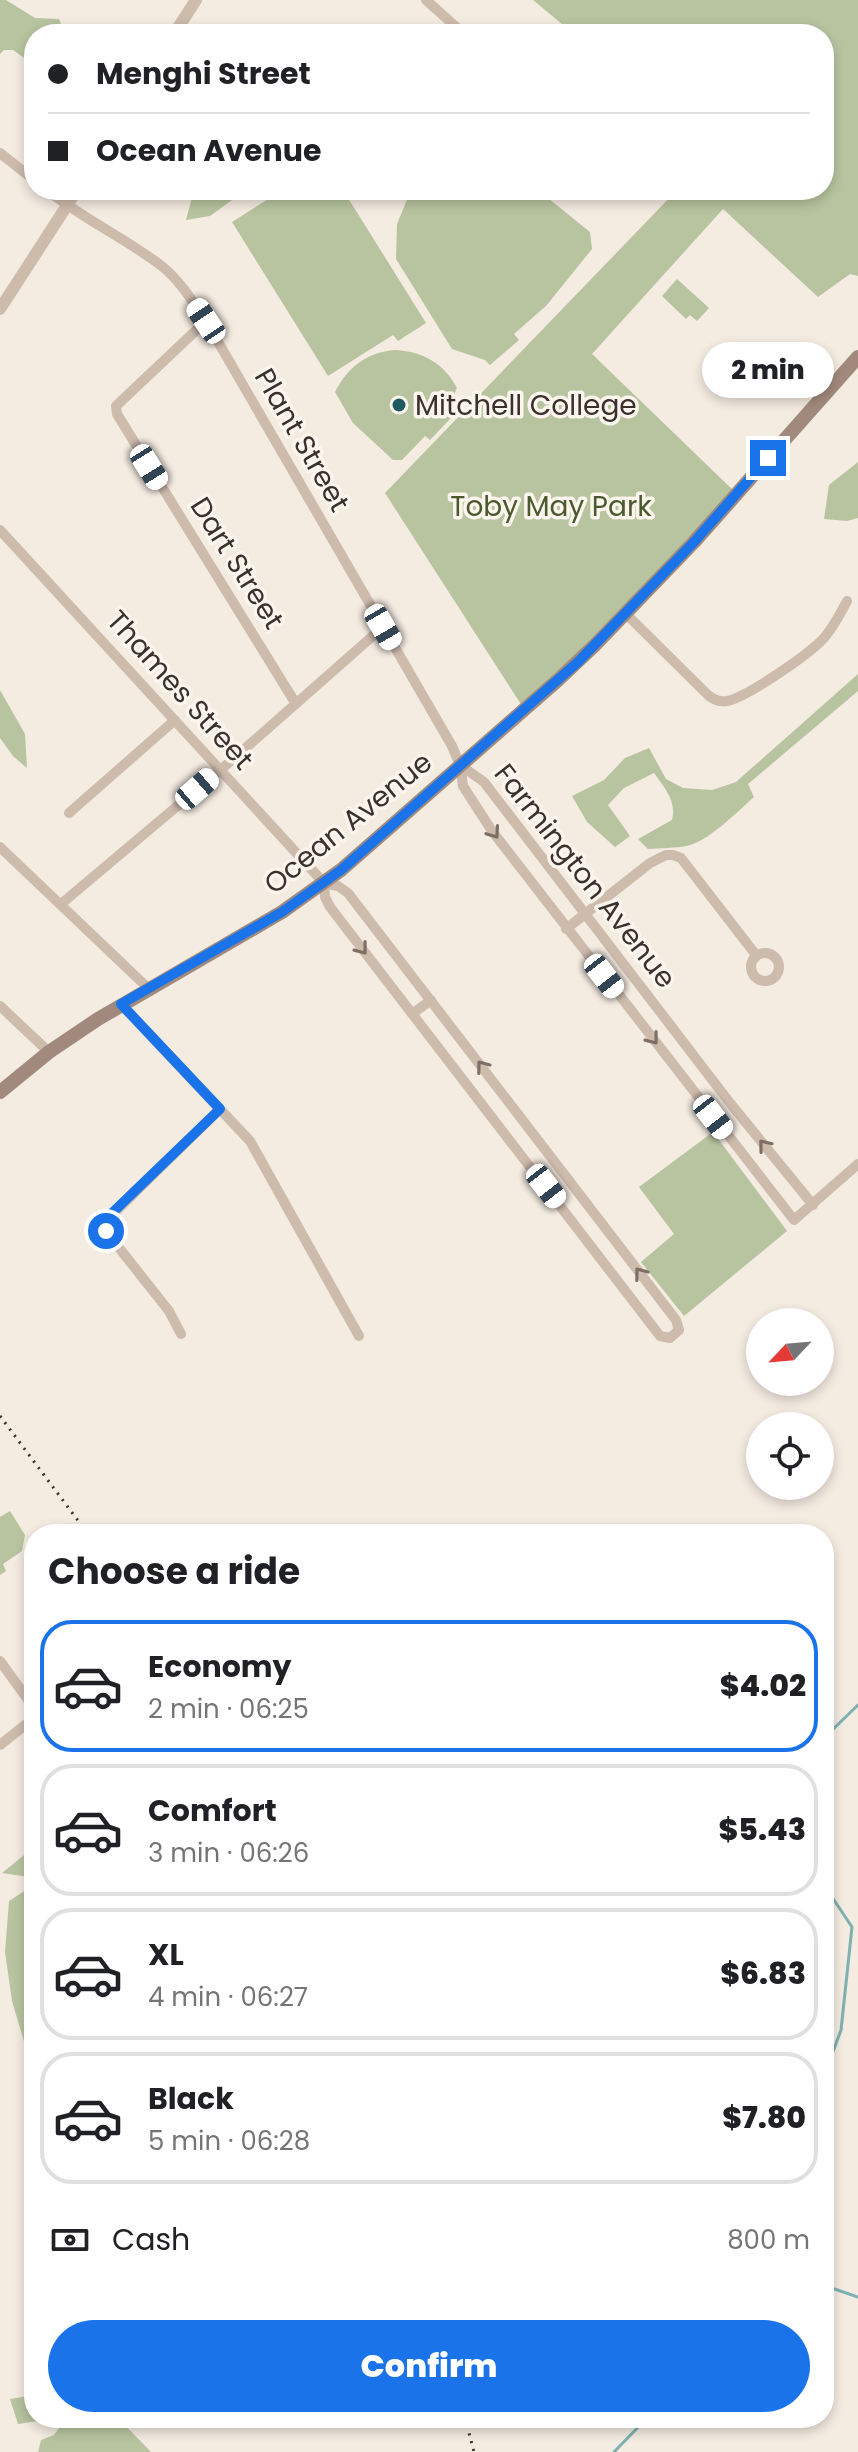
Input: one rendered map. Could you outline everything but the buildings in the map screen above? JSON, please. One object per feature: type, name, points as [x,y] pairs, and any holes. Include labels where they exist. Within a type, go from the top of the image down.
[{"type":"main road","name":"Ocean Avenue","points":[[0,1092],[49,1052],[121,1004],[282,912],[324,883],[558,680],[626,614],[858,358]]},
{"type":"street","points":[[180,24],[196,0]]},
{"type":"street","points":[[426,0],[453,24]]},
{"type":"street","points":[[0,153],[24,172]]},
{"type":"street","name":"Plant Street","points":[[60,200],[163,267],[183,287],[206,321],[452,746],[460,765]]},
{"type":"street","points":[[0,309],[71,200]]},
{"type":"street","name":"Dart Street","points":[[206,321],[116,406],[117,414],[296,704]]},
{"type":"street","name":"Thames Street","points":[[0,530],[324,883],[338,886],[348,893],[676,1320],[679,1326],[677,1333],[670,1338],[660,1336],[330,907],[325,897],[324,883]]},
{"type":"street","points":[[626,614],[709,696],[723,701],[733,699],[770,679],[801,658],[824,638],[847,601]]},
{"type":"street","points":[[61,904],[383,627]]},
{"type":"street","points":[[69,813],[175,720]]},
{"type":"street","name":"Farmington Avenue","points":[[460,765],[484,782],[730,1103],[813,1205],[794,1220],[566,929],[476,808],[463,786],[460,765]]},
{"type":"street","points":[[0,847],[149,989]]},
{"type":"street","points":[[566,929],[650,863],[673,855],[681,858],[756,955]]},
{"type":"street","points":[[412,1014],[431,1000]]},
{"type":"street","points":[[121,1004],[250,1141],[359,1336]]},
{"type":"street","points":[[0,1006],[49,1052]]},
{"type":"street","points":[[181,1334],[169,1311],[108,1234],[105,1226],[111,1214],[220,1109]]},
{"type":"street","points":[[813,1205],[858,1164]]},
{"type":"street","points":[[546,1186],[563,1172]]},
{"type":"street","points":[[0,1661],[24,1694]]},
{"type":"street","points":[[0,1745],[24,1726]]},
{"type":"green space","points":[[0,0],[6,0],[35,18],[59,19],[61,24],[24,24],[24,58],[13,50],[4,50],[0,54]]},
{"type":"green space","name":"Toby May Park","points":[[533,0],[858,0],[858,276],[850,274],[818,297],[723,209],[592,354],[736,493],[524,709],[385,493],[667,200],[834,200],[834,24],[562,24]]},
{"type":"green space","points":[[191,200],[232,200],[210,216],[186,220]]},
{"type":"green space","points":[[266,200],[349,200],[426,323],[398,341],[393,335],[328,376],[232,222]]},
{"type":"green space","points":[[407,200],[550,200],[590,232],[592,249],[546,306],[514,334],[519,340],[490,365],[485,360],[452,349],[396,259],[397,224]]},
{"type":"green space","points":[[677,279],[709,308],[697,321],[690,315],[686,319],[662,296]]},
{"type":"green space","points":[[394,350],[431,360],[446,372],[457,388],[446,413],[451,418],[430,440],[425,436],[402,460],[393,460],[353,423],[335,392],[346,375],[366,358]]},
{"type":"green space","points":[[858,462],[858,518],[847,521],[824,519],[829,485]]},
{"type":"green space","points":[[858,674],[858,691],[748,784],[754,797],[722,826],[694,844],[648,849],[638,839],[672,820],[671,800],[654,773],[624,788],[608,805],[630,836],[615,847],[587,822],[572,796],[604,780],[625,758],[649,748],[666,779],[683,788],[712,790],[736,782]]},
{"type":"green space","points":[[0,690],[25,734],[27,768],[0,738]]},
{"type":"green space","points":[[713,1132],[787,1231],[684,1316],[641,1262],[674,1234],[639,1187]]},
{"type":"green space","points":[[10,1511],[24,1533],[24,1540],[22,1551],[3,1564],[6,1571],[0,1575],[0,1517]]},
{"type":"green space","points":[[24,1855],[24,1876],[2,1873]]},
{"type":"green space","points":[[24,1891],[24,2041],[12,2001],[5,1952],[9,1901]]},
{"type":"green space","points":[[24,2397],[24,2423],[18,2424],[10,2399]]},
{"type":"green space","points":[[59,2428],[128,2428],[151,2452],[38,2452],[41,2440],[54,2435]]},
{"type":"waterway","points":[[834,1728],[858,1705]]},
{"type":"waterway","points":[[834,1900],[852,1927],[841,2030],[834,2049]]},
{"type":"waterway","points":[[834,2289],[858,2297]]},
{"type":"waterway","points":[[614,2452],[637,2428]]},
{"type":"railway","points":[[0,1416],[81,1524]]},
{"type":"railway","points":[[468,2428],[474,2452]]},
{"type":"place","name":"Mitchell College","points":[[399,405]]},
{"type":"route","points":[[106,1231],[106,1221],[111,1214],[220,1109],[121,1004],[282,912],[341,870],[578,662],[694,542],[768,458]]}]
